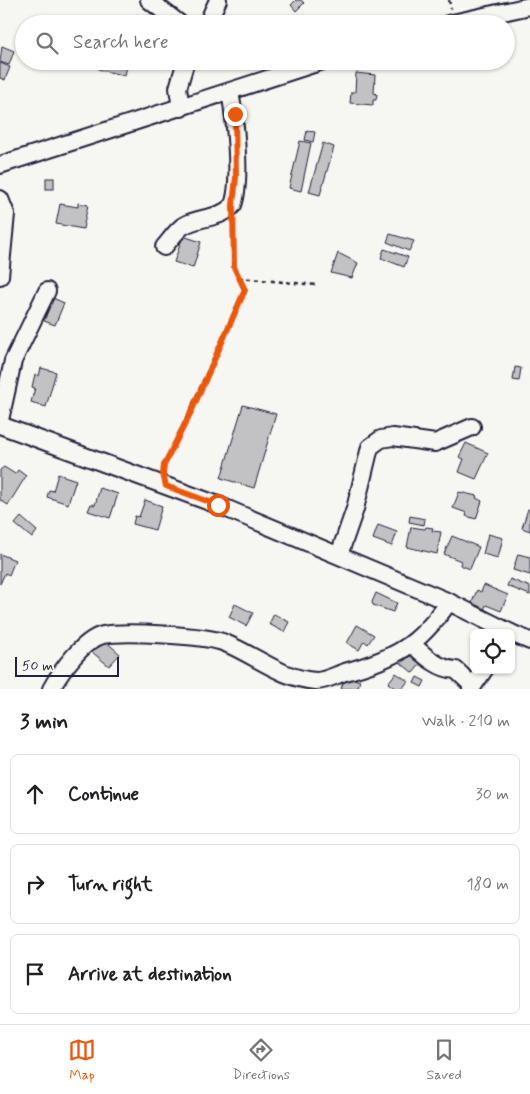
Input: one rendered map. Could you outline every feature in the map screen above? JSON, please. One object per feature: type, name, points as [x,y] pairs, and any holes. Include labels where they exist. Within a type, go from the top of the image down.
[{"type":"street","points":[[149,0],[168,15]]},
{"type":"street","points":[[211,15],[218,0]]},
{"type":"street","points":[[489,15],[530,6]]},
{"type":"street","points":[[181,108],[178,88],[183,70]]},
{"type":"street","points":[[0,166],[296,70]]},
{"type":"street","points":[[164,247],[182,227],[192,222],[221,215],[233,205],[236,177],[235,114],[230,92]]},
{"type":"street","points":[[0,200],[6,214],[0,276]]},
{"type":"street","points":[[0,420],[13,362],[47,292]]},
{"type":"street","points":[[0,425],[218,505],[449,602],[503,629]]},
{"type":"street","points":[[339,555],[355,509],[370,448],[380,439],[393,437],[435,443],[472,427]]},
{"type":"street","points":[[51,689],[80,650],[103,636],[163,634],[223,642],[282,672],[318,681],[374,664],[412,644],[430,628],[449,602]]},
{"type":"street","points":[[515,635],[530,641]]},
{"type":"street","points":[[412,644],[431,662],[456,670],[472,688],[481,674]]},
{"type":"street","points":[[336,689],[341,673]]},
{"type":"path","points":[[166,486],[163,474],[164,465],[245,290],[234,267],[233,205]]},
{"type":"path","points":[[239,278],[317,285]]},
{"type":"building","points":[[296,0],[301,0],[304,3],[296,11],[291,5]]},
{"type":"building","points":[[2,46],[14,51],[9,65],[0,62]]},
{"type":"building","points":[[0,63],[10,67],[5,80],[0,78]]},
{"type":"building","points":[[102,70],[126,70],[125,76]]},
{"type":"building","points":[[356,73],[375,75],[374,93],[377,94],[376,100],[373,100],[373,105],[350,103],[351,92],[355,92]]},
{"type":"building","points":[[307,131],[315,132],[313,142],[305,140]]},
{"type":"building","points":[[300,141],[311,143],[301,191],[289,188]]},
{"type":"building","points":[[323,143],[334,147],[320,195],[309,192]]},
{"type":"building","points":[[46,178],[54,178],[54,189],[46,189]]},
{"type":"building","points":[[78,203],[88,205],[83,229],[56,224],[60,204],[78,207]]},
{"type":"building","points":[[390,234],[414,241],[409,251],[387,242]]},
{"type":"building","points":[[183,236],[201,242],[193,268],[174,262]]},
{"type":"building","points":[[384,249],[408,257],[404,267],[381,258]]},
{"type":"building","points":[[338,253],[358,263],[352,278],[331,273]]},
{"type":"building","points":[[53,298],[64,303],[55,325],[44,321]]},
{"type":"building","points":[[515,367],[521,368],[519,381],[513,380]]},
{"type":"building","points":[[41,368],[56,372],[46,407],[31,402],[35,388],[32,387],[35,374],[39,376]]},
{"type":"building","points":[[243,405],[276,414],[254,488],[221,478]]},
{"type":"building","points":[[466,443],[488,453],[476,479],[459,472],[464,459],[459,457]]},
{"type":"building","points":[[4,467],[15,474],[18,470],[26,476],[8,505],[0,500],[0,470]]},
{"type":"building","points":[[58,474],[76,480],[68,504],[47,497],[49,490],[53,491]]},
{"type":"building","points":[[100,488],[118,494],[110,518],[88,511],[91,504],[95,505]]},
{"type":"building","points":[[459,492],[477,496],[476,498],[482,501],[476,519],[466,516],[467,513],[453,508]]},
{"type":"building","points":[[145,500],[162,506],[155,530],[133,524],[135,516],[139,517]]},
{"type":"building","points":[[528,509],[530,509],[530,531],[522,528]]},
{"type":"building","points":[[410,516],[425,519],[424,525],[409,522]]},
{"type":"building","points":[[21,517],[37,531],[32,538],[15,524]]},
{"type":"building","points":[[378,525],[397,532],[392,546],[373,539]]},
{"type":"building","points":[[411,527],[433,528],[432,531],[441,532],[437,554],[407,547]]},
{"type":"building","points":[[488,534],[503,538],[498,558],[483,554]]},
{"type":"building","points":[[452,536],[479,547],[470,569],[460,565],[461,561],[444,554]]},
{"type":"building","points":[[0,554],[15,560],[9,575],[5,573],[0,584]]},
{"type":"building","points":[[518,554],[530,557],[530,575],[513,570]]},
{"type":"building","points":[[510,579],[530,587],[530,595],[507,586]]},
{"type":"building","points":[[484,585],[508,595],[501,611],[486,605],[484,610],[471,605],[477,590],[481,592]]},
{"type":"building","points":[[376,593],[397,603],[393,612],[373,605],[372,602]]},
{"type":"building","points":[[235,604],[253,613],[246,626],[229,617]]},
{"type":"building","points":[[274,614],[289,622],[284,632],[269,624]]},
{"type":"building","points":[[357,625],[374,635],[368,644],[364,641],[359,650],[347,643]]},
{"type":"building","points":[[103,639],[120,654],[109,666],[92,652]]},
{"type":"building","points":[[413,654],[422,662],[413,673],[401,663]]},
{"type":"building","points":[[396,673],[408,681],[402,689],[396,689],[388,683]]},
{"type":"building","points":[[345,676],[360,681],[357,689],[341,689]]},
{"type":"building","points":[[417,677],[425,681],[422,687],[414,683]]},
{"type":"route","points":[[218,505],[166,486],[163,474],[164,465],[192,410],[245,290],[234,267],[233,205],[236,199],[235,114]]}]
